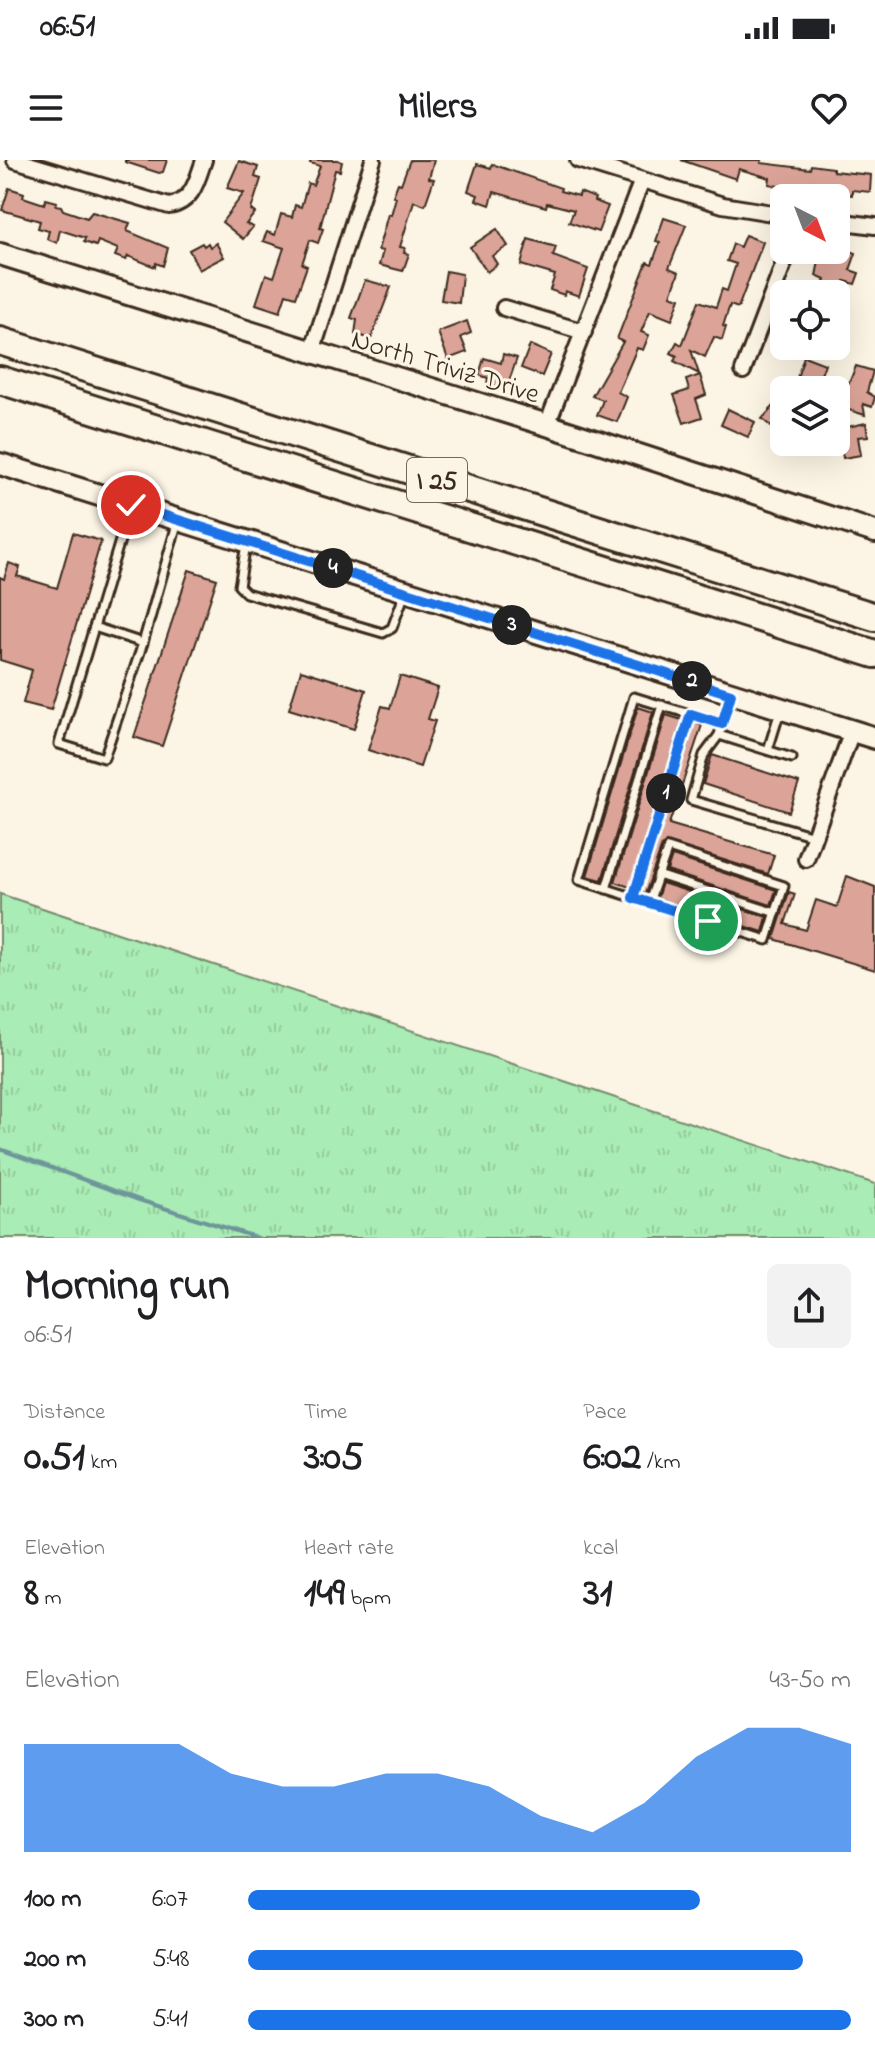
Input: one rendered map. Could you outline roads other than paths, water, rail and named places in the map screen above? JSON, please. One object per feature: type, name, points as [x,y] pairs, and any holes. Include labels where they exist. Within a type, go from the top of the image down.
[{"type":"highway","name":"I 25","points":[[0,341],[875,617]]},
{"type":"highway","name":"I 25","points":[[0,380],[875,654]]},
{"type":"main road","name":"North Triviz Drive","points":[[0,254],[547,425],[875,532]]},
{"type":"main road","points":[[0,464],[875,738]]},
{"type":"street","points":[[15,160],[158,205],[183,209],[204,160]]},
{"type":"street","points":[[312,352],[373,160]]},
{"type":"street","points":[[578,160],[723,205],[770,213]]},
{"type":"street","points":[[547,425],[642,180]]},
{"type":"street","points":[[850,223],[875,226]]},
{"type":"street","points":[[743,371],[784,264]]},
{"type":"street","points":[[504,308],[584,332]]},
{"type":"street","points":[[806,859],[852,731]]},
{"type":"lane","points":[[131,505],[59,744],[104,758],[143,643],[178,520]]},
{"type":"lane","points":[[247,541],[239,586],[246,593],[383,633],[392,628],[406,591]]},
{"type":"lane","points":[[94,627],[143,643]]},
{"type":"lane","points":[[731,694],[719,735],[704,755],[691,800],[814,836]]},
{"type":"lane","points":[[649,902],[668,848],[784,886],[767,940],[579,880],[634,697],[722,724]]},
{"type":"lane","points":[[606,889],[662,705]]},
{"type":"lane","points":[[768,750],[780,709]]},
{"type":"lane","points":[[633,898],[691,714]]},
{"type":"lane","points":[[719,735],[792,758]]},
{"type":"lane","points":[[658,875],[776,913]]},
{"type":"waterway","points":[[0,1149],[139,1200],[258,1238]]}]
